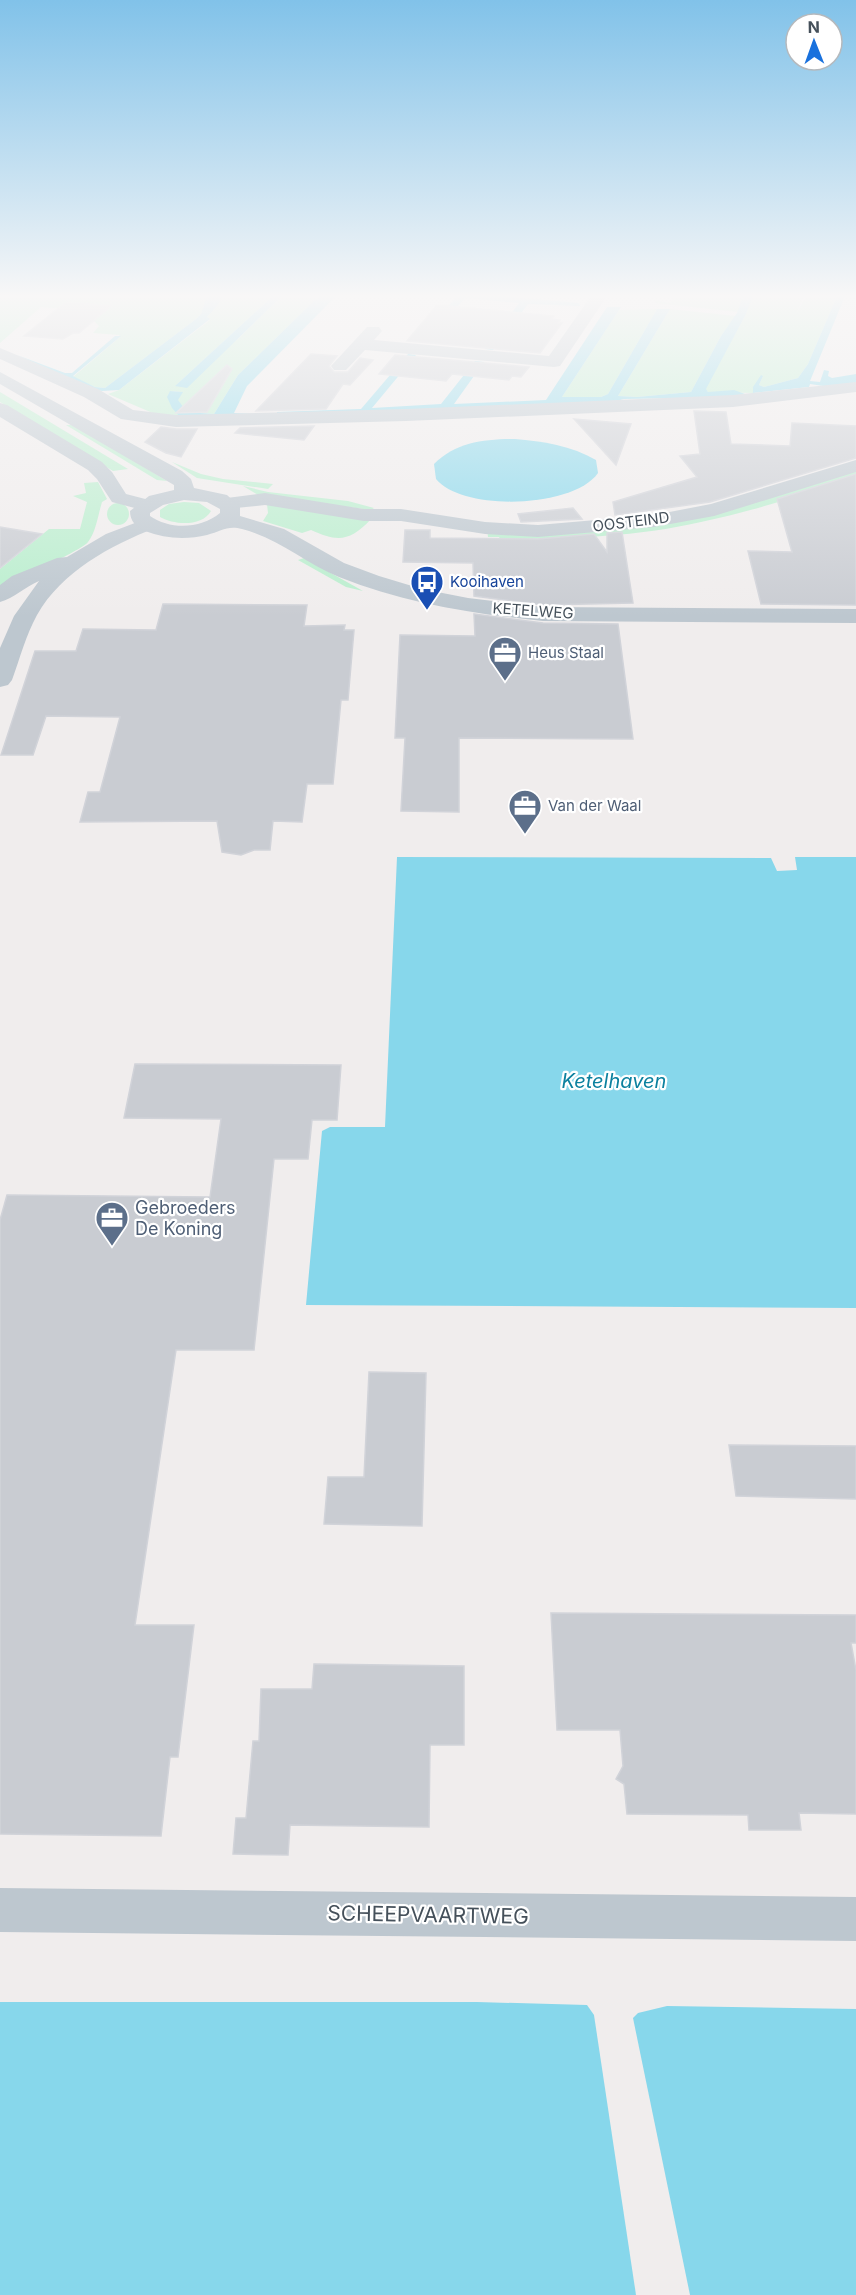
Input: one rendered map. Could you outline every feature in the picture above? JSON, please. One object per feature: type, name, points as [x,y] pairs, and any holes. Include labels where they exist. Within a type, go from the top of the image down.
[{"type":"street","points":[[0,680],[25,615],[50,584],[82,558],[123,533],[147,514],[162,497],[184,494],[184,483],[175,475],[47,403]]},
{"type":"street","points":[[108,403],[128,415],[176,421],[406,415],[684,403]]},
{"type":"street","points":[[0,410],[95,466],[105,476],[119,498],[147,514],[162,529],[189,531],[208,528],[226,511]]},
{"type":"street","name":"OOSTEIND","points":[[226,511],[266,499],[364,515],[401,515],[485,528],[538,531],[654,521],[714,510],[856,466]]},
{"type":"street","name":"OOSTEIND","points":[[266,489],[377,504],[401,515]]},
{"type":"street","name":"KETELWEG","points":[[184,494],[209,496],[226,511],[268,530],[344,571],[375,583],[440,601],[543,614],[856,616]]},
{"type":"street","points":[[0,596],[20,581],[48,568],[82,558]]},
{"type":"street","name":"SCHEEPVAARTWEG","points":[[0,1910],[856,1919]]},
{"type":"green space","points":[[2,403],[18,403],[128,469],[113,471]]},
{"type":"green space","points":[[129,403],[175,403],[180,417],[162,417]]},
{"type":"green space","points":[[180,403],[221,403],[214,414],[187,412]]},
{"type":"green space","points":[[66,425],[75,425],[167,481],[157,480]]},
{"type":"green space","points":[[172,462],[201,474],[223,479],[273,484],[268,489],[197,478]]},
{"type":"green space","points":[[856,471],[856,479],[740,513],[676,527],[576,538],[500,539],[499,537],[488,537],[487,528],[629,526]]},
{"type":"green space","points":[[98,482],[107,499],[102,502],[95,528],[88,542],[61,558],[0,587],[0,569],[49,529],[80,529],[87,502],[73,496],[86,493],[84,483]]},
{"type":"green space","points":[[243,486],[268,492],[348,501],[374,508],[371,510],[258,495]]},
{"type":"green space","points":[[118,503],[128,510],[129,514],[122,524],[118,525],[108,518],[107,514],[114,504]]},
{"type":"green space","points":[[199,503],[211,511],[201,520],[187,523],[173,522],[160,517],[160,510],[169,504]]},
{"type":"green space","points":[[267,504],[371,519],[350,536],[328,537],[311,530],[302,533],[263,521],[268,513]]},
{"type":"green space","points":[[304,558],[363,591],[346,587],[298,560]]},
{"type":"water","points":[[170,403],[180,403],[187,412],[214,414],[221,403],[239,403],[234,413],[256,414],[180,417]]},
{"type":"water","points":[[366,403],[376,403],[372,408],[454,404],[587,403],[277,417],[277,412],[361,409]]},
{"type":"water","points":[[515,439],[546,443],[577,451],[596,460],[598,473],[585,485],[566,493],[518,502],[469,497],[450,490],[436,479],[434,464],[461,446],[482,441]]},
{"type":"water","name":"Ketelhaven","points":[[397,857],[771,858],[777,871],[797,870],[795,857],[856,857],[856,1308],[306,1305],[322,1131],[330,1127],[385,1127]]},
{"type":"water","points":[[0,2002],[477,2002],[587,2005],[594,2015],[636,2295],[0,2295]]},
{"type":"water","points":[[667,2006],[856,2009],[856,2295],[690,2295],[633,2018],[638,2013]]},
{"type":"building","points":[[187,403],[212,403],[207,412],[176,413]]},
{"type":"building","points":[[264,403],[330,403],[326,409],[256,411]]},
{"type":"building","points":[[694,411],[726,412],[731,444],[790,446],[792,423],[856,426],[856,458],[710,502],[615,515],[613,502],[697,477],[680,456],[700,454]]},
{"type":"building","points":[[574,419],[631,424],[616,465]]},
{"type":"building","points":[[314,426],[304,440],[235,433],[240,428]]},
{"type":"building","points":[[161,427],[197,429],[181,457],[166,453],[145,442]]},
{"type":"building","points":[[856,474],[856,605],[761,604],[748,551],[792,552],[777,499]]},
{"type":"building","points":[[573,508],[582,519],[521,522],[518,514]]},
{"type":"building","points":[[0,527],[42,534],[0,568]]},
{"type":"building","points":[[405,530],[430,530],[430,538],[538,539],[594,534],[607,552],[607,533],[622,532],[633,603],[543,605],[474,596],[473,563],[403,562]]},
{"type":"building","points":[[163,604],[307,605],[304,626],[345,625],[344,630],[354,630],[348,700],[341,700],[333,784],[307,784],[302,822],[273,821],[270,850],[254,850],[241,855],[222,852],[217,821],[80,822],[88,792],[100,792],[120,717],[46,716],[33,755],[1,755],[35,651],[76,651],[83,629],[156,630]]},
{"type":"building","points":[[474,614],[543,623],[618,624],[633,739],[459,738],[459,812],[401,811],[405,738],[395,738],[400,635],[475,636]]},
{"type":"building","points":[[135,1064],[341,1065],[337,1120],[312,1120],[308,1159],[274,1159],[254,1350],[176,1350],[135,1625],[194,1625],[178,1757],[170,1757],[161,1836],[0,1834],[0,1220],[7,1195],[210,1197],[221,1119],[124,1118]]},
{"type":"building","points":[[369,1372],[426,1373],[422,1526],[324,1524],[328,1477],[364,1477]]},
{"type":"building","points":[[729,1445],[856,1446],[856,1499],[736,1496]]},
{"type":"building","points":[[551,1613],[856,1615],[856,1643],[851,1643],[856,1670],[856,1814],[799,1813],[801,1830],[749,1830],[748,1815],[627,1814],[624,1784],[616,1779],[623,1766],[620,1730],[557,1730]]},
{"type":"building","points":[[314,1664],[464,1666],[464,1745],[430,1745],[429,1827],[290,1825],[288,1855],[233,1854],[236,1818],[246,1818],[253,1741],[259,1741],[261,1689],[312,1689]]},
{"type":"place","name":"Kooihaven","points":[[427,611]]},
{"type":"place","name":"Heus Staal","points":[[505,682]]},
{"type":"place","name":"Van der Waal","points":[[525,835]]},
{"type":"place","name":"Gebroeders De Koning","points":[[112,1247]]}]
